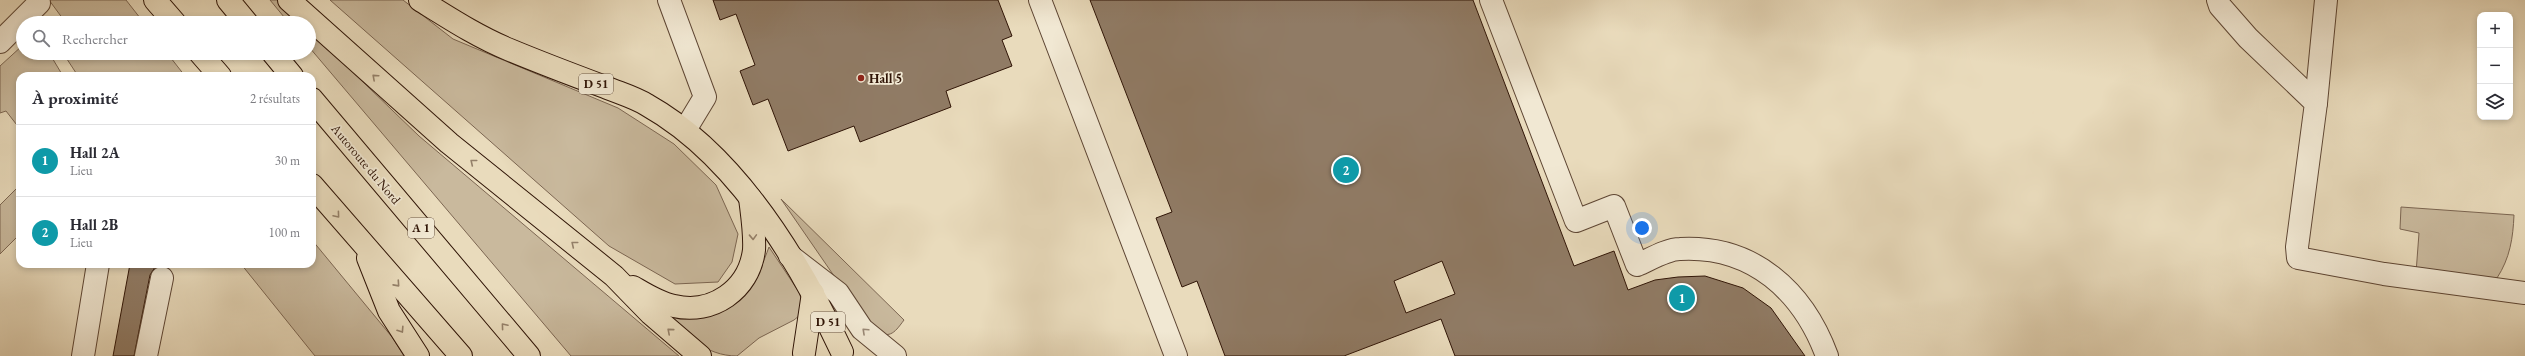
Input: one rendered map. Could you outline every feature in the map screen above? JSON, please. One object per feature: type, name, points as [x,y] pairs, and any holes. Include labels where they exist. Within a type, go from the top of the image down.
[{"type":"main road","points":[[155,0],[169,16]]},
{"type":"main road","points":[[228,0],[241,16]]},
{"type":"main road","points":[[289,0],[307,16]]},
{"type":"main road","name":"D 51","points":[[420,0],[455,22],[508,49],[646,104],[685,130],[717,159],[750,198],[813,293],[847,354]]},
{"type":"main road","points":[[316,24],[449,143],[614,276],[651,314],[700,356]]},
{"type":"main road","points":[[206,60],[217,72]]},
{"type":"main road","points":[[279,60],[289,72]]},
{"type":"main road","name":"Autoroute du Nord","points":[[316,104],[529,356]]},
{"type":"main road","points":[[316,190],[362,244],[462,356]]},
{"type":"main road","points":[[614,276],[653,298],[672,306],[697,308],[720,301],[739,286],[751,262],[754,237],[750,198]]},
{"type":"main road","points":[[362,244],[389,311],[418,356]]},
{"type":"main road","name":"D 51","points":[[801,354],[813,293]]},
{"type":"main road","points":[[801,354],[823,350],[847,354]]},
{"type":"street","points":[[669,0],[705,97],[685,130]]},
{"type":"street","points":[[1040,0],[1176,356]]},
{"type":"street","points":[[1491,0],[1576,221],[1614,206],[1637,265],[1678,249],[1714,251],[1753,264],[1780,281],[1801,304],[1827,356]]},
{"type":"street","points":[[2218,0],[2220,6],[2248,38],[2316,103]]},
{"type":"street","points":[[2326,0],[2316,103],[2297,247],[2298,258],[2384,274],[2525,293]]},
{"type":"street","points":[[26,16],[39,3]]},
{"type":"street","points":[[0,42],[16,26]]},
{"type":"street","points":[[789,255],[838,293],[862,329],[895,356]]},
{"type":"street","points":[[83,356],[97,268]]},
{"type":"street","points":[[146,356],[162,278]]},
{"type":"shaded area","points":[[49,0],[126,0],[139,16],[61,16]]},
{"type":"shaded area","points":[[270,0],[277,0],[294,16],[283,16]]},
{"type":"shaded area","points":[[330,0],[403,0],[453,39],[618,108],[674,144],[716,185],[738,234],[732,262],[718,282],[675,284],[609,246]]},
{"type":"shaded area","points":[[316,37],[419,136],[679,356],[571,356],[316,55]]},
{"type":"shaded area","points":[[16,51],[16,60],[53,60],[61,72],[16,72],[16,124],[6,111],[0,113],[0,66]]},
{"type":"shaded area","points":[[68,60],[172,60],[182,72],[75,72]]},
{"type":"shaded area","points":[[16,189],[16,238],[0,254],[0,205]]},
{"type":"shaded area","points":[[781,199],[904,320],[894,332],[887,335],[872,331]]},
{"type":"shaded area","points":[[2401,207],[2514,215],[2510,248],[2505,263],[2497,278],[2416,273],[2419,233],[2400,229]]},
{"type":"shaded area","points":[[316,245],[392,337],[404,356],[315,356],[244,268],[316,268]]},
{"type":"shaded area","points":[[769,247],[799,292],[805,311],[794,320],[759,338],[737,356],[726,355],[705,348],[687,336],[663,313],[704,314],[721,310],[732,304],[748,289],[760,269]]},
{"type":"building","name":"Hall 5","points":[[713,0],[998,0],[1012,36],[1002,40],[1012,66],[946,91],[951,107],[860,142],[854,126],[788,151],[768,99],[753,105],[740,71],[755,65],[736,14],[720,20]]},
{"type":"building","points":[[1090,0],[1473,0],[1574,266],[1614,251],[1628,290],[1655,280],[1705,276],[1743,288],[1771,308],[1805,356],[1455,356],[1441,319],[1344,356],[1225,356],[1197,281],[1182,287],[1156,218],[1172,212]],"holes":[[[1442,261],[1455,294],[1406,313],[1394,281]]]},
{"type":"building","points":[[129,268],[154,268],[150,275],[134,356],[113,356]]},
{"type":"place","name":"Hall 5","points":[[861,78]]},
{"type":"place","name":"Hall 2B","points":[[1346,170]]},
{"type":"place","name":"Hall 2A","points":[[1682,298]]}]
